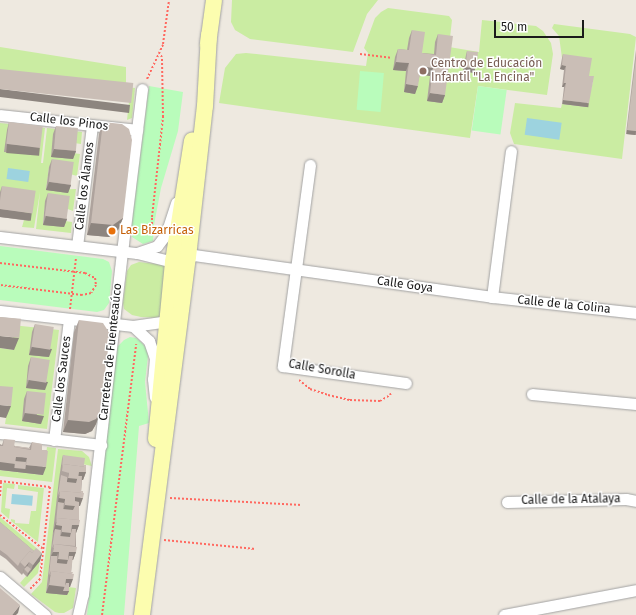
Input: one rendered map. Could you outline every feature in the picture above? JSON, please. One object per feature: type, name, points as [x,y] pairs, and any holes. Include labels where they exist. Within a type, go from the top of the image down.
[{"type":"main road","points":[[149,558],[157,415],[173,318],[178,272],[173,262],[214,0]]},
{"type":"main road","points":[[142,615],[174,372],[173,318],[188,257],[205,106],[209,35]]},
{"type":"main road","points":[[179,218],[184,243],[183,251],[188,257]]},
{"type":"street","name":"Carretera de Fuentesaúco","points":[[78,615],[83,594],[142,89]]},
{"type":"street","name":"Calle los Pinos","points":[[0,114],[138,130]]},
{"type":"street","name":"Calle los Álamos","points":[[77,246],[92,125]]},
{"type":"street","points":[[492,297],[511,151]]},
{"type":"street","points":[[296,270],[310,165]]},
{"type":"street","points":[[137,253],[157,246],[166,234],[185,178]]},
{"type":"street","points":[[0,237],[137,253],[173,262]]},
{"type":"street","name":"Calle Goya","points":[[173,262],[194,255],[492,297]]},
{"type":"street","name":"Calle Sorolla","points":[[296,270],[283,366],[406,383]]},
{"type":"street","name":"Calle de la Colina","points":[[492,297],[636,313]]},
{"type":"street","points":[[0,311],[69,315],[135,329],[148,341],[155,358],[153,379],[157,415]]},
{"type":"street","name":"Calle los Sauces","points":[[54,440],[69,315]]},
{"type":"street","points":[[135,329],[173,318]]},
{"type":"street","points":[[532,394],[636,404]]},
{"type":"street","points":[[0,433],[101,445]]},
{"type":"street","name":"Calle de la Atalaya","points":[[507,502],[626,499],[636,501]]},
{"type":"street","points":[[0,577],[45,615]]},
{"type":"street","points":[[504,615],[636,590]]},
{"type":"path","points":[[142,89],[163,44],[169,0]]},
{"type":"path","points":[[153,248],[152,217],[163,117],[162,58],[159,53]]},
{"type":"path","points":[[360,54],[391,58]]},
{"type":"path","points":[[69,315],[77,246]]},
{"type":"path","points":[[0,263],[90,274],[94,278],[96,285],[94,290],[87,294],[72,294],[0,285]]},
{"type":"path","points":[[102,615],[135,329]]},
{"type":"path","points":[[292,367],[297,378],[310,389],[350,400],[380,400],[390,395],[394,382]]},
{"type":"path","points":[[0,496],[1,481],[50,487],[40,579],[28,591]]},
{"type":"path","points":[[157,497],[302,504]]},
{"type":"path","points":[[0,515],[43,549]]},
{"type":"path","points":[[152,536],[166,540],[256,549]]},
{"type":"green space","points":[[232,0],[378,0],[367,14],[353,52],[250,39],[235,30],[231,22]]},
{"type":"green space","points":[[388,8],[449,16],[452,20],[449,47],[479,52],[482,20],[536,26],[543,31],[551,43],[553,54],[547,95],[478,86],[470,138],[219,103],[225,68],[236,54],[246,53],[366,66],[368,53],[364,48],[375,18]]},
{"type":"green space","points":[[554,24],[630,34],[636,37],[622,159],[514,144],[510,133],[515,103],[561,108],[562,104],[587,107],[593,81],[562,58],[559,36],[552,28]]},
{"type":"green space","points":[[0,47],[126,67],[126,87],[135,88],[132,118],[127,120],[130,92],[0,77]]},
{"type":"green space","points":[[360,71],[384,73],[381,112],[357,110]]},
{"type":"green space","points":[[149,86],[183,92],[178,131],[161,188],[154,225],[153,241],[143,244],[132,237],[131,231]]},
{"type":"green space","points":[[478,86],[507,90],[500,135],[472,131]]},
{"type":"green space","points":[[0,123],[45,128],[41,163],[43,163],[47,128],[82,132],[81,144],[74,143],[73,153],[80,154],[77,176],[49,168],[46,190],[76,189],[73,211],[46,201],[44,213],[43,224],[65,221],[72,222],[71,233],[36,229],[40,192],[34,228],[22,227],[24,220],[0,195]]},
{"type":"green space","points":[[0,246],[103,259],[109,262],[112,271],[109,303],[104,310],[97,312],[0,300]]},
{"type":"green space","points":[[139,262],[165,265],[160,318],[132,315],[124,309],[123,303],[127,271],[131,265]]},
{"type":"green space","points":[[12,325],[59,330],[47,429],[5,424],[9,399],[0,398],[0,348],[14,350]]},
{"type":"green space","points":[[130,337],[136,338],[142,343],[146,348],[148,356],[145,382],[149,423],[139,426],[124,615],[87,615],[117,347],[124,340]]},
{"type":"green space","points":[[47,447],[56,448],[52,482],[0,476],[0,470],[43,475]]},
{"type":"green space","points":[[58,449],[82,451],[89,457],[92,466],[62,460],[46,593],[68,587],[76,588],[73,608],[64,613],[55,612],[31,594],[42,582]]},
{"type":"green space","points":[[3,483],[15,484],[14,489],[7,488],[5,508],[10,509],[9,519],[1,512]]},
{"type":"green space","points":[[18,485],[44,488],[38,542],[11,521],[11,519],[15,520],[15,523],[29,524],[31,511],[36,511],[38,492],[18,489]]},
{"type":"green space","points":[[0,517],[40,551],[38,573],[24,587],[20,583],[39,561],[0,527]]},
{"type":"water","points":[[527,118],[562,123],[559,140],[525,135]]},
{"type":"water","points":[[8,168],[30,171],[28,182],[6,179]]},
{"type":"water","points":[[12,494],[33,496],[32,506],[11,504]]},
{"type":"building","name":"Centro de Educación Infantil \"La Encina\"","points":[[412,30],[425,32],[422,53],[436,55],[438,34],[453,36],[445,95],[430,93],[433,68],[421,66],[418,86],[406,84],[409,63],[396,62],[398,49],[409,50]]},
{"type":"building","points":[[467,51],[478,52],[477,68],[466,67]]},
{"type":"building","points":[[563,54],[592,58],[589,76],[594,76],[589,103],[563,100],[566,83],[564,83],[566,66],[562,65]]},
{"type":"building","points":[[636,57],[636,131],[627,130]]},
{"type":"building","points":[[0,69],[133,83],[131,103],[0,89]]},
{"type":"building","points":[[9,122],[43,126],[40,148],[6,144]]},
{"type":"building","points":[[103,122],[122,124],[129,129],[132,140],[123,218],[113,225],[91,223]]},
{"type":"building","points":[[56,126],[78,128],[76,151],[54,149]]},
{"type":"building","points":[[52,159],[74,162],[71,185],[49,182]]},
{"type":"building","points":[[2,186],[36,191],[32,214],[0,209]]},
{"type":"building","points":[[48,193],[70,196],[67,219],[45,216]]},
{"type":"building","points":[[0,317],[21,319],[19,338],[0,336]]},
{"type":"building","points":[[79,320],[103,323],[110,334],[100,412],[96,419],[89,422],[68,420]]},
{"type":"building","points":[[35,324],[54,327],[50,350],[31,347]]},
{"type":"building","points":[[31,357],[50,360],[46,383],[27,380]]},
{"type":"building","points":[[0,386],[13,387],[11,406],[0,405]]},
{"type":"building","points":[[27,391],[46,393],[44,415],[25,413]]},
{"type":"building","points":[[4,439],[15,440],[14,447],[31,450],[32,442],[42,444],[42,451],[48,451],[46,467],[26,465],[27,458],[22,457],[16,457],[15,464],[0,462],[0,446],[3,446]]},
{"type":"building","points":[[14,447],[30,448],[30,449]]},
{"type":"building","points":[[63,455],[85,458],[84,465],[86,465],[86,467],[63,464],[62,468]]},
{"type":"building","points":[[15,461],[26,462],[25,469],[14,468]]},
{"type":"building","points":[[63,464],[86,467],[86,472],[79,472],[78,479],[68,478],[69,473],[62,471]]},
{"type":"building","points":[[61,475],[67,477],[67,482],[76,483],[78,476],[82,476],[81,491],[83,491],[83,493],[60,491],[58,495]]},
{"type":"building","points":[[60,491],[84,493],[83,498],[75,497],[75,506],[65,505],[65,499],[59,498]]},
{"type":"building","points":[[75,501],[79,502],[79,520],[57,518],[56,522],[58,502],[64,503],[63,509],[73,510]]},
{"type":"building","points":[[57,518],[80,520],[79,525],[72,525],[71,533],[62,532],[62,526],[56,525]]},
{"type":"building","points":[[0,522],[34,551],[32,553],[30,551],[18,566],[0,550]]},
{"type":"building","points":[[55,529],[61,530],[60,536],[70,537],[72,529],[76,529],[75,546],[54,544],[52,548]]},
{"type":"building","points":[[54,544],[77,547],[76,552],[69,552],[68,560],[58,559],[59,552],[53,552]]},
{"type":"building","points":[[36,548],[42,553],[33,565],[29,562],[25,567],[20,562],[30,551],[32,553]]},
{"type":"building","points":[[51,556],[57,556],[57,563],[67,564],[69,556],[73,556],[72,574],[51,571],[49,575]]},
{"type":"building","points":[[27,566],[31,569],[28,573],[24,569]]},
{"type":"building","points":[[51,571],[74,574],[73,579],[66,579],[65,587],[49,585]]},
{"type":"building","points":[[66,583],[69,583],[69,591],[63,591]]},
{"type":"building","points":[[0,588],[20,605],[12,615],[0,615]]},
{"type":"place","name":"Centro de Educación Infantil \"La Encina\"","points":[[423,71]]},
{"type":"place","name":"Las Bizarricas","points":[[112,231]]}]
